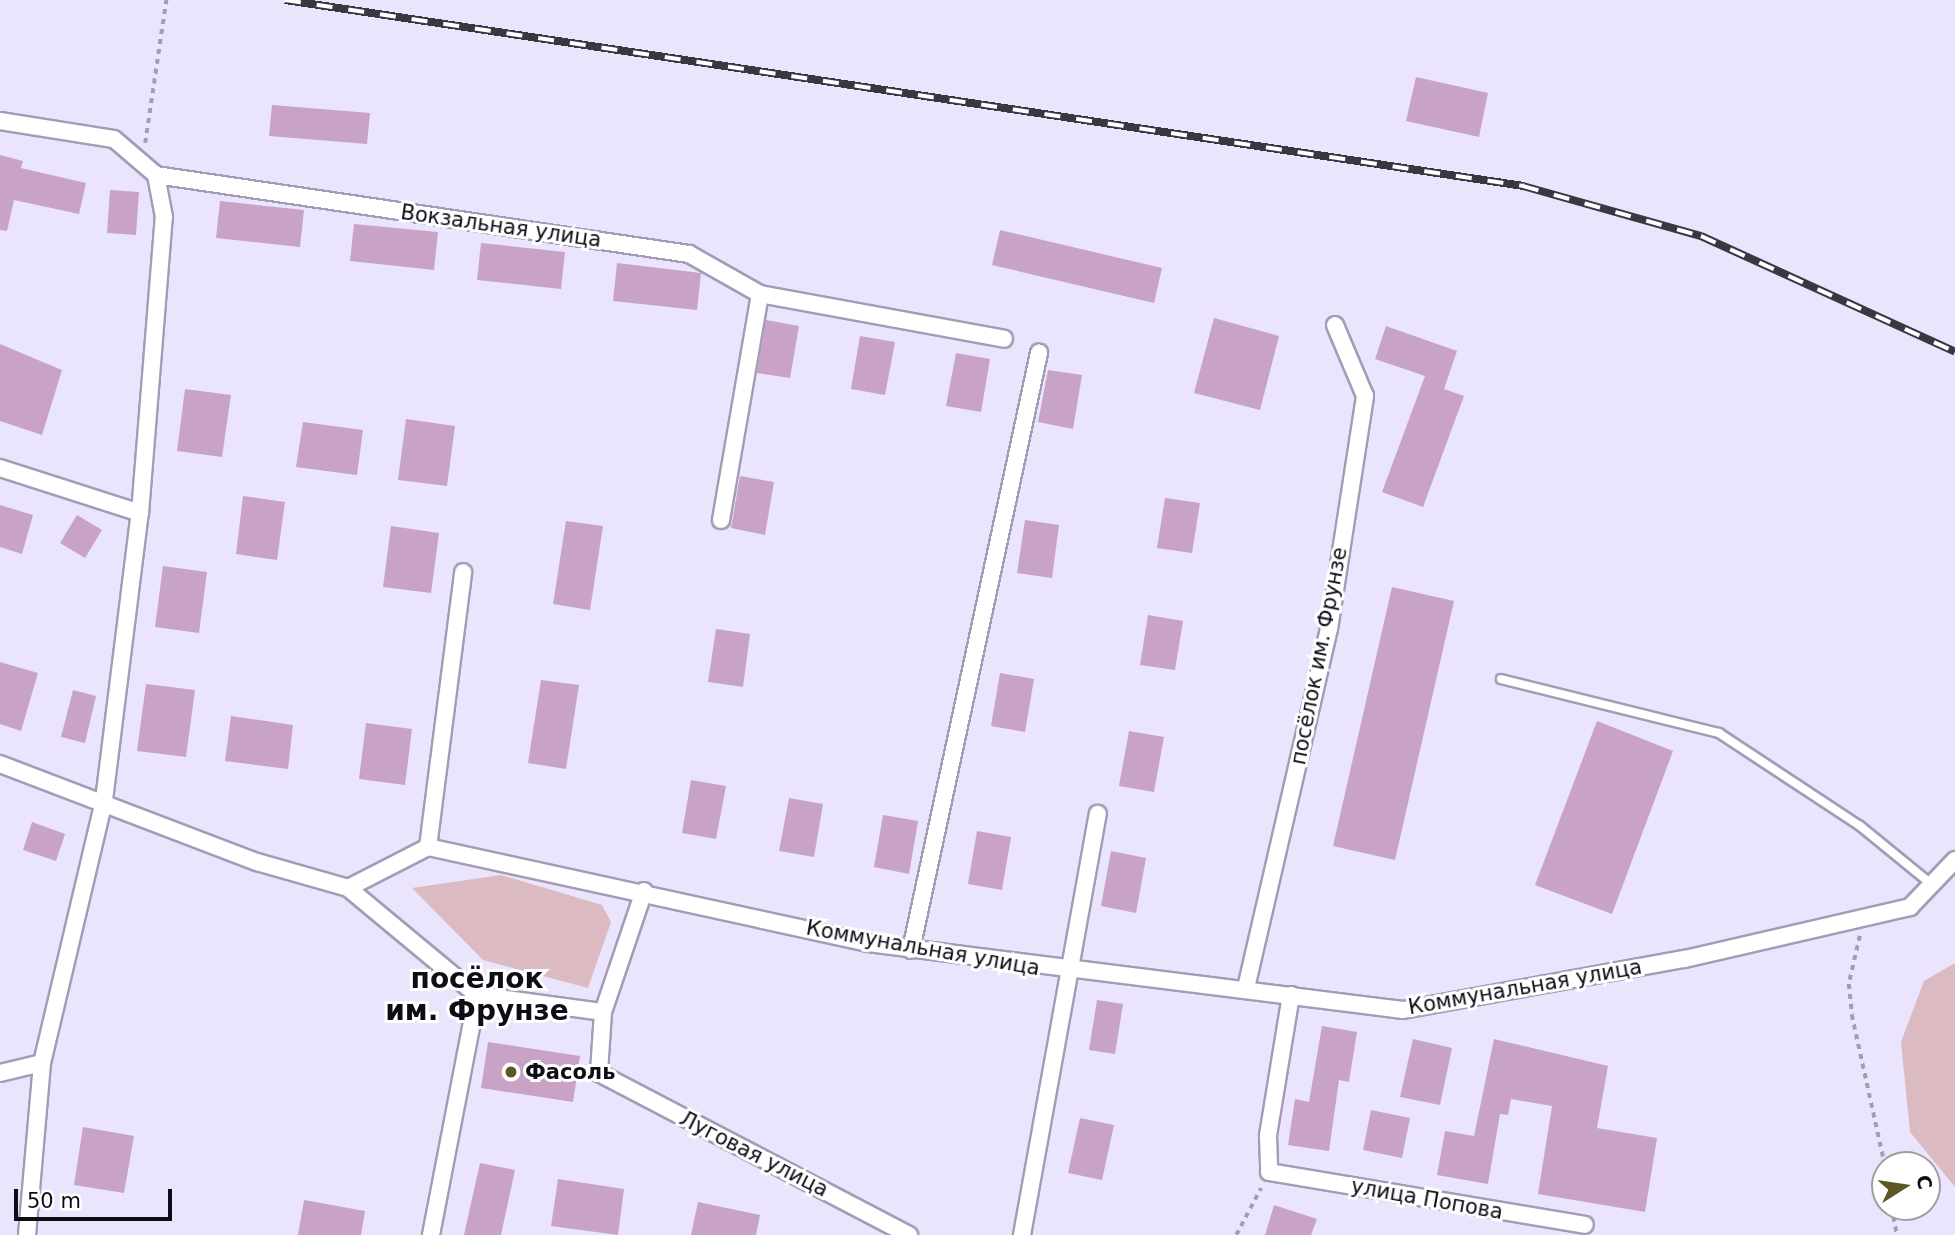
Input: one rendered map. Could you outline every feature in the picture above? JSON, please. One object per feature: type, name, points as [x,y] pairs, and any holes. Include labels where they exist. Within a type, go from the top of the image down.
[{"type":"street","points":[[0,121],[114,139],[156,176],[164,217],[139,513],[104,800],[42,1063],[27,1235]]},
{"type":"street","name":"Вокзальная улица","points":[[156,176],[689,254],[760,294],[1004,339]]},
{"type":"street","points":[[721,520],[760,294]]},
{"type":"street","name":"посёлок им. Фрунзе","points":[[1246,988],[1329,629],[1365,396],[1335,325]]},
{"type":"street","points":[[911,950],[1039,353]]},
{"type":"street","points":[[0,468],[139,513]]},
{"type":"street","points":[[348,888],[428,847],[463,572]]},
{"type":"street","points":[[0,764],[104,800],[257,863],[348,888],[477,995],[603,1012],[644,891]]},
{"type":"street","points":[[1022,1235],[1098,814]]},
{"type":"street","name":"Коммунальная улица","points":[[428,847],[911,950],[1069,972],[1246,988],[1403,1010],[1685,958],[1910,906],[1955,860]]},
{"type":"street","points":[[431,1235],[477,995]]},
{"type":"street","points":[[1269,1172],[1268,1136],[1291,995]]},
{"type":"street","name":"Луговая улица","points":[[603,1012],[599,1073],[902,1233]]},
{"type":"street","points":[[0,1073],[42,1063]]},
{"type":"street","name":"улица Попова","points":[[1269,1172],[1584,1226]]},
{"type":"lane","points":[[1501,679],[1719,733],[1860,826],[1931,884]]},
{"type":"path","points":[[156,176],[145,142],[153,73],[166,0]]},
{"type":"path","points":[[1870,916],[1854,949],[1849,984],[1882,1151]]},
{"type":"path","points":[[1236,1235],[1269,1172]]},
{"type":"shaded area","points":[[501,875],[602,905],[611,922],[588,988],[483,960],[412,888]]},
{"type":"shaded area","points":[[1955,963],[1955,1187],[1941,1170],[1941,1151],[1926,1151],[1910,1132],[1901,1042],[1924,981]]},
{"type":"building","points":[[1416,77],[1488,93],[1479,137],[1406,121]]},
{"type":"building","points":[[272,105],[370,113],[367,144],[269,136]]},
{"type":"building","points":[[0,155],[23,161],[21,168],[86,183],[79,214],[14,200],[7,231],[0,230]]},
{"type":"building","points":[[110,190],[139,192],[136,235],[107,233]]},
{"type":"building","points":[[220,201],[304,210],[300,247],[216,238]]},
{"type":"building","points":[[354,224],[438,232],[434,270],[350,261]]},
{"type":"building","points":[[1000,230],[1162,268],[1154,303],[992,265]]},
{"type":"building","points":[[481,243],[565,252],[561,289],[477,280]]},
{"type":"building","points":[[617,263],[701,273],[697,310],[613,301]]},
{"type":"building","points":[[1214,318],[1279,336],[1260,410],[1194,393]]},
{"type":"building","points":[[766,320],[799,326],[790,378],[757,373]]},
{"type":"building","points":[[1386,326],[1457,351],[1444,389],[1464,396],[1423,507],[1382,492],[1425,376],[1375,359]]},
{"type":"building","points":[[860,336],[895,342],[885,395],[851,389]]},
{"type":"building","points":[[0,344],[62,370],[42,435],[0,421]]},
{"type":"building","points":[[956,353],[990,359],[981,412],[946,406]]},
{"type":"building","points":[[1048,370],[1082,375],[1073,429],[1038,422]]},
{"type":"building","points":[[185,389],[231,395],[222,457],[177,451]]},
{"type":"building","points":[[406,419],[455,426],[447,486],[398,480]]},
{"type":"building","points":[[303,422],[363,430],[357,475],[296,467]]},
{"type":"building","points":[[740,476],[774,482],[765,535],[731,528]]},
{"type":"building","points":[[243,496],[285,502],[277,560],[236,554]]},
{"type":"building","points":[[1165,498],[1200,503],[1192,553],[1157,548]]},
{"type":"building","points":[[0,505],[33,515],[22,554],[0,547]]},
{"type":"building","points":[[77,515],[102,530],[85,558],[60,543]]},
{"type":"building","points":[[1025,520],[1059,525],[1052,578],[1017,573]]},
{"type":"building","points":[[566,521],[603,526],[590,610],[553,604]]},
{"type":"building","points":[[391,526],[439,533],[431,593],[383,587]]},
{"type":"building","points":[[163,566],[207,572],[199,633],[155,627]]},
{"type":"building","points":[[1392,587],[1454,601],[1395,860],[1333,846]]},
{"type":"building","points":[[1148,615],[1183,621],[1175,670],[1140,665]]},
{"type":"building","points":[[716,629],[750,634],[743,687],[708,682]]},
{"type":"building","points":[[0,662],[38,673],[21,731],[0,724]]},
{"type":"building","points":[[1000,673],[1034,679],[1025,732],[991,726]]},
{"type":"building","points":[[541,680],[579,685],[566,769],[528,763]]},
{"type":"building","points":[[146,684],[195,690],[186,757],[137,751]]},
{"type":"building","points":[[73,690],[96,696],[85,743],[61,737]]},
{"type":"building","points":[[231,716],[293,725],[288,769],[225,761]]},
{"type":"building","points":[[1597,721],[1673,751],[1612,914],[1535,885]]},
{"type":"building","points":[[366,723],[412,729],[405,785],[359,779]]},
{"type":"building","points":[[1129,731],[1164,737],[1154,792],[1119,786]]},
{"type":"building","points":[[691,780],[726,786],[716,839],[682,833]]},
{"type":"building","points":[[789,798],[823,804],[814,857],[779,851]]},
{"type":"building","points":[[883,815],[918,821],[909,874],[874,867]]},
{"type":"building","points":[[32,822],[65,834],[56,861],[23,850]]},
{"type":"building","points":[[977,831],[1011,837],[1002,890],[968,884]]},
{"type":"building","points":[[1111,851],[1146,858],[1136,913],[1101,906]]},
{"type":"building","points":[[1097,1000],[1123,1004],[1115,1054],[1089,1050]]},
{"type":"building","points":[[1322,1026],[1357,1032],[1349,1082],[1339,1080],[1329,1151],[1288,1145],[1295,1099],[1309,1102]]},
{"type":"building","points":[[1413,1039],[1452,1048],[1440,1105],[1400,1097]]},
{"type":"building","points":[[1494,1039],[1608,1066],[1597,1128],[1657,1138],[1645,1212],[1538,1194],[1552,1106],[1511,1099],[1508,1115],[1500,1114],[1488,1184],[1437,1175],[1445,1131],[1474,1136]]},
{"type":"building","points":[[488,1042],[580,1056],[573,1102],[481,1088]]},
{"type":"building","points":[[1371,1110],[1410,1118],[1402,1158],[1363,1150]]},
{"type":"building","points":[[1080,1118],[1114,1125],[1102,1180],[1068,1173]]},
{"type":"building","points":[[83,1127],[134,1136],[124,1193],[74,1185]]},
{"type":"building","points":[[480,1163],[515,1170],[501,1235],[464,1235]]},
{"type":"building","points":[[558,1179],[624,1189],[618,1235],[551,1226]]},
{"type":"building","points":[[304,1200],[365,1211],[361,1235],[298,1235]]},
{"type":"building","points":[[698,1202],[760,1215],[756,1235],[691,1235]]},
{"type":"building","points":[[1274,1205],[1317,1219],[1311,1235],[1265,1235]]},
{"type":"railway","points":[[285,0],[1523,186],[1701,236],[1955,352]]},
{"type":"place","name":"Фасоль","points":[[511,1072]]},
{"type":"district","name":"посёлок им. Фрунзе","points":[[477,995]]}]
